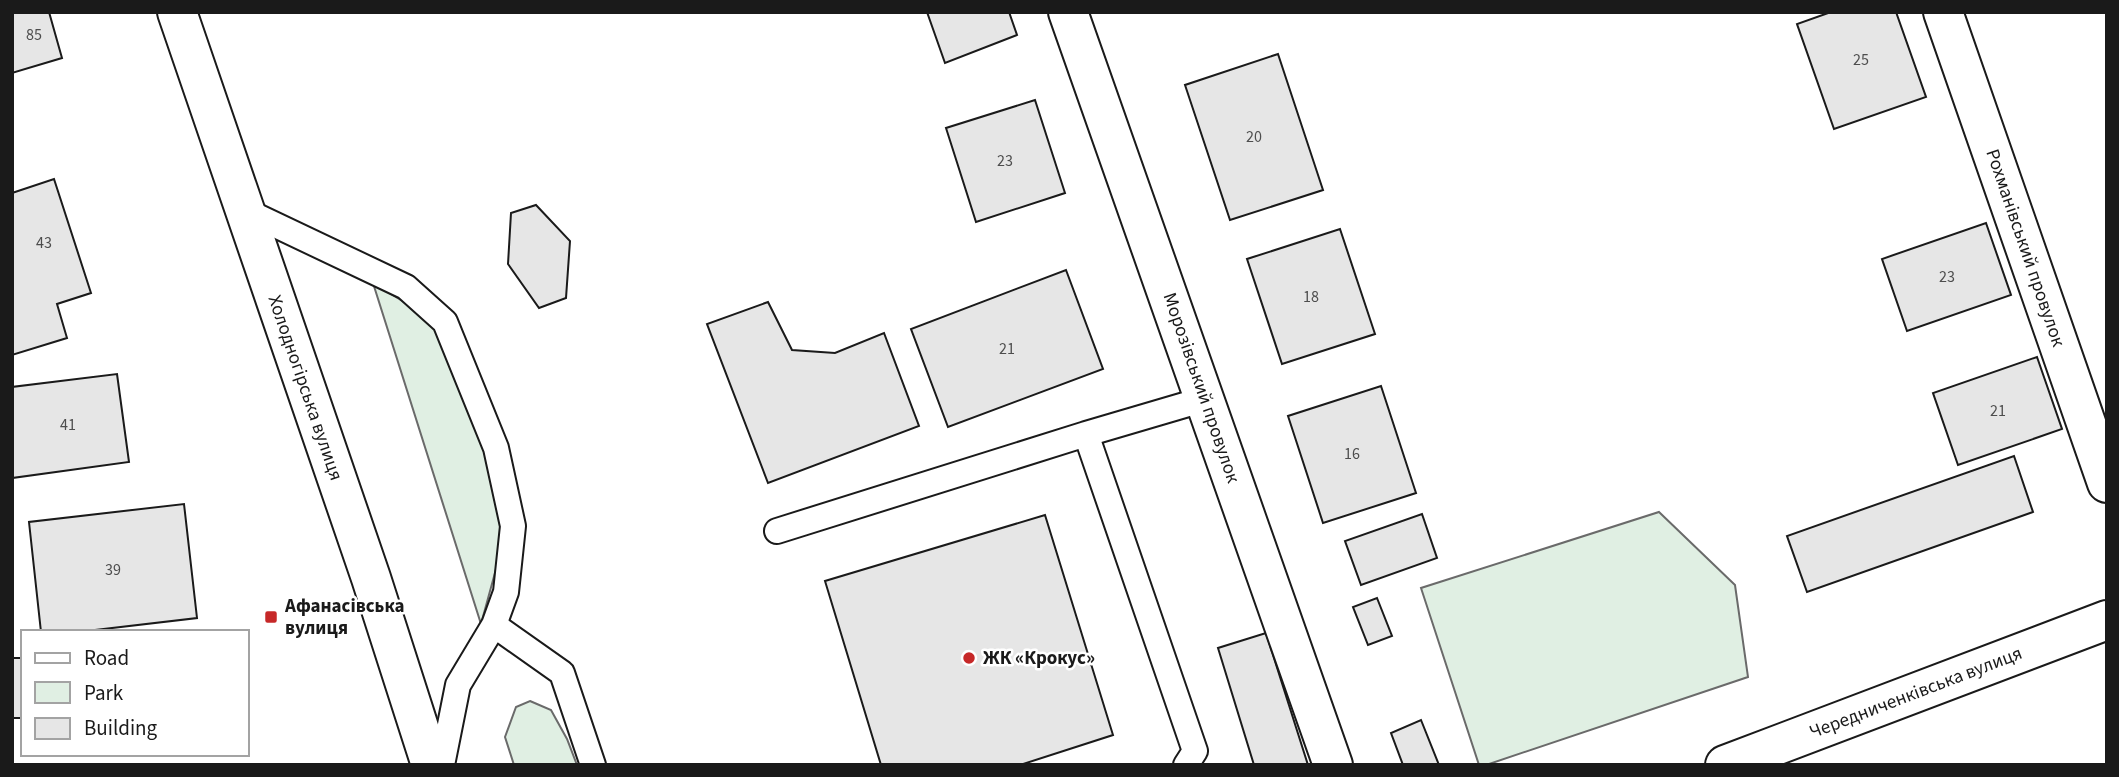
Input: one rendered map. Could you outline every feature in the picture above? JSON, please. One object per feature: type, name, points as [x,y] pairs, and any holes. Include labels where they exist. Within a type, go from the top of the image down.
[{"type":"street","name":"Холодногірська вулиця","points":[[177,12],[371,578],[431,765]]},
{"type":"street","name":"Морозівський провулок","points":[[1068,12],[1333,765]]},
{"type":"street","name":"Рохманівський провулок","points":[[1943,12],[2107,483]]},
{"type":"street","name":"Чередниченківська вулиця","points":[[1726,765],[2107,620]]},
{"type":"lane","points":[[244,210],[406,287],[445,322],[496,448],[513,526],[506,592],[494,625],[458,685],[442,765]]},
{"type":"lane","points":[[777,531],[1205,399]]},
{"type":"lane","points":[[1086,434],[1195,751],[1186,765]]},
{"type":"lane","points":[[494,625],[562,673],[593,765]]},
{"type":"green space","points":[[373,283],[445,327],[510,518],[481,624]]},
{"type":"green space","points":[[1659,512],[1735,585],[1748,677],[1486,765],[1479,765],[1421,588]]},
{"type":"green space","points":[[530,701],[551,710],[577,765],[514,765],[505,737],[516,707]]},
{"type":"building","points":[[12,12],[49,12],[62,58],[12,73]]},
{"type":"building","points":[[927,12],[1009,12],[1017,35],[945,63]]},
{"type":"building","points":[[1831,12],[1896,12],[1926,97],[1834,129],[1797,24]]},
{"type":"building","points":[[1278,54],[1323,190],[1230,220],[1185,85]]},
{"type":"building","points":[[1035,100],[1065,193],[976,222],[946,128]]},
{"type":"building","points":[[54,179],[91,293],[57,304],[67,338],[12,355],[12,193]]},
{"type":"building","points":[[536,205],[570,241],[566,298],[539,308],[508,264],[511,213]]},
{"type":"building","points":[[1986,223],[2011,295],[1907,331],[1882,259]]},
{"type":"building","points":[[1340,229],[1375,334],[1282,364],[1247,259]]},
{"type":"building","points":[[1066,270],[1103,369],[948,427],[911,329]]},
{"type":"building","points":[[768,302],[792,350],[835,353],[884,333],[919,426],[768,483],[707,324]]},
{"type":"building","points":[[2037,357],[2062,429],[1958,465],[1933,393]]},
{"type":"building","points":[[117,374],[129,462],[12,478],[12,387]]},
{"type":"building","points":[[1381,386],[1416,493],[1323,523],[1288,416]]},
{"type":"building","points":[[2014,456],[2033,512],[1807,592],[1787,536]]},
{"type":"building","points":[[184,504],[197,618],[95,630],[41,630],[29,522]]},
{"type":"building","points":[[1422,514],[1437,558],[1361,585],[1345,541]]},
{"type":"building","name":"ЖК «Крокус»","points":[[1045,515],[1113,735],[1020,765],[881,765],[825,581]]},
{"type":"building","points":[[1377,598],[1392,636],[1368,645],[1353,607]]},
{"type":"building","points":[[1266,633],[1308,765],[1254,765],[1218,648]]},
{"type":"building","points":[[12,658],[21,658],[21,718],[13,718]]},
{"type":"building","points":[[1421,720],[1439,765],[1403,765],[1391,733]]},
{"type":"place","name":"Афанасівська вулиця","points":[[271,617]]},
{"type":"place","name":"ЖК «Крокус»","points":[[969,658]]}]
